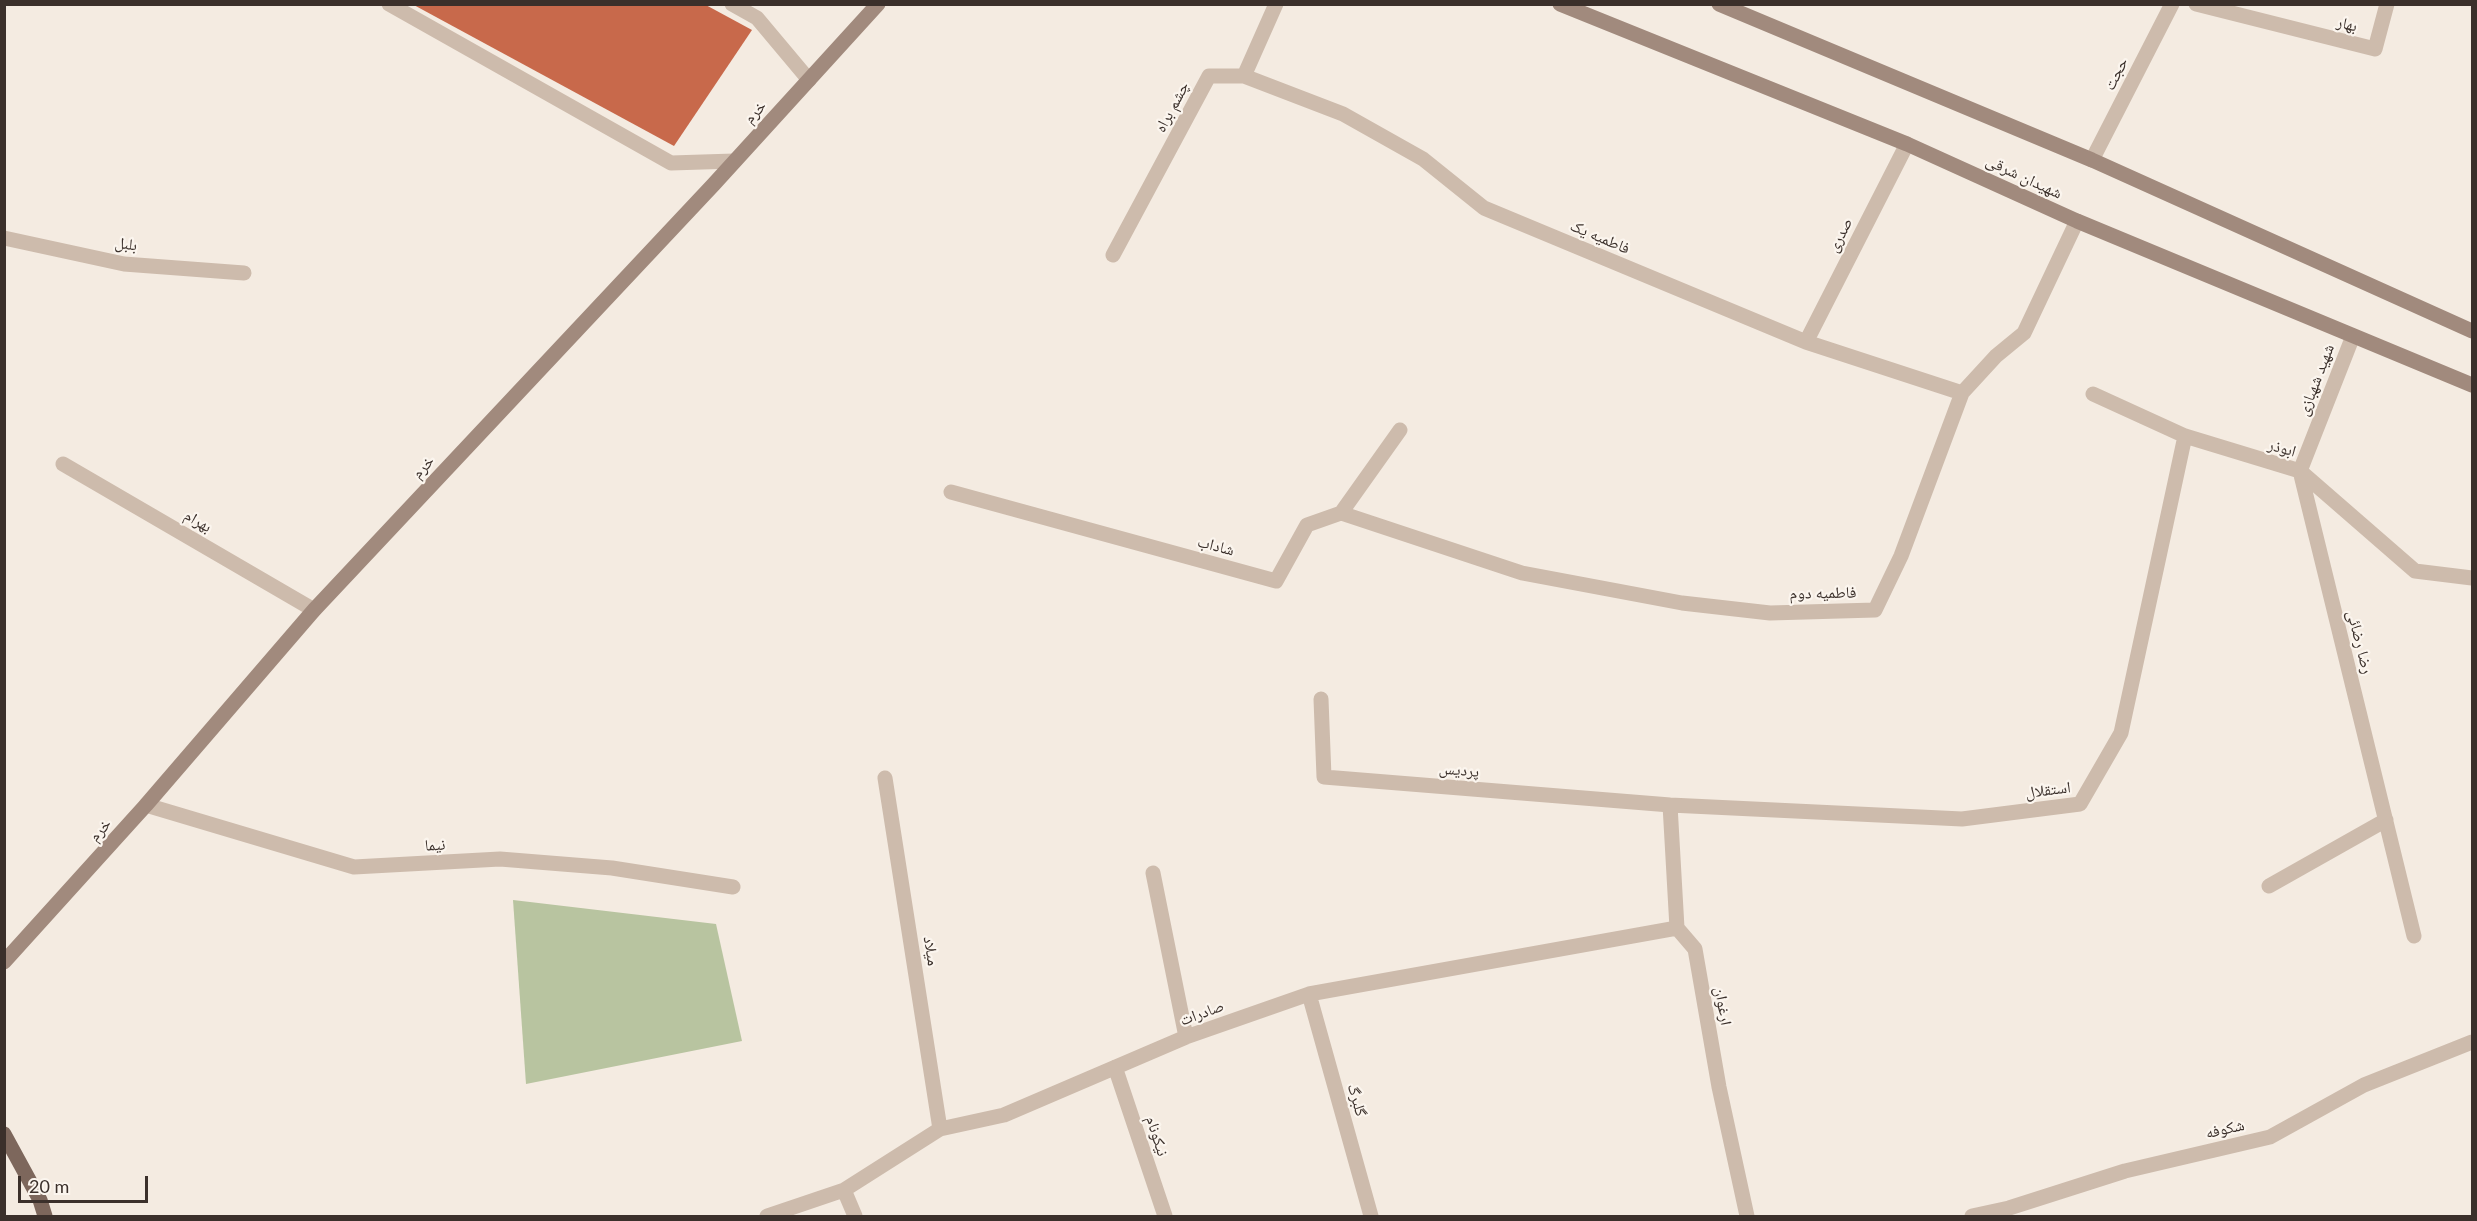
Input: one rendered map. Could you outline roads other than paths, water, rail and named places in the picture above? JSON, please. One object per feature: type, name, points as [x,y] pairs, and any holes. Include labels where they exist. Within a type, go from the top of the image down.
[{"type":"main road","name":"خرم","points":[[4,962],[146,805],[314,610],[878,4]]},
{"type":"main road","name":"شهیدان شرقی","points":[[1560,4],[1907,144],[2077,221],[2472,385]]},
{"type":"main road","points":[[1719,4],[2092,160],[2472,331]]},
{"type":"main road","points":[[4,1134],[40,1200],[45,1216]]},
{"type":"street","points":[[389,4],[671,163],[734,161]]},
{"type":"street","points":[[732,4],[757,18],[809,80]]},
{"type":"street","points":[[1244,76],[1276,4]]},
{"type":"street","name":"حجت","points":[[2092,160],[2172,4]]},
{"type":"street","name":"بهار","points":[[2196,4],[2375,49],[2387,4]]},
{"type":"street","name":"چشم براه","points":[[1113,255],[1209,76],[1244,76]]},
{"type":"street","name":"فاطمیه یک","points":[[1244,76],[1343,114],[1423,159],[1484,208],[1806,342],[1962,393]]},
{"type":"street","name":"صدری","points":[[1806,342],[1907,144]]},
{"type":"street","name":"فاطمیه دوم","points":[[1341,513],[1522,573],[1682,603],[1770,613],[1875,610],[1901,556],[1962,393],[1996,356],[2024,333],[2077,221]]},
{"type":"street","name":"بلبل","points":[[4,238],[124,264],[244,273]]},
{"type":"street","name":"شهید شهبازی","points":[[2300,471],[2353,336]]},
{"type":"street","name":"ابوذر","points":[[2093,394],[2185,436],[2300,471],[2415,571],[2472,578]]},
{"type":"street","points":[[1341,513],[1400,430]]},
{"type":"street","name":"استقلال","points":[[1670,805],[1962,819],[2080,804],[2121,733],[2185,436]]},
{"type":"street","name":"بهرام","points":[[63,464],[314,610]]},
{"type":"street","name":"رضا رضائی","points":[[2300,471],[2414,936]]},
{"type":"street","name":"شاداب","points":[[951,492],[1276,581],[1308,525],[1341,513]]},
{"type":"street","name":"پردیس","points":[[1321,699],[1324,777],[1670,805]]},
{"type":"street","name":"میلاد","points":[[885,778],[940,1129]]},
{"type":"street","name":"نیما","points":[[146,805],[354,867],[500,859],[612,868],[733,888]]},
{"type":"street","points":[[1670,805],[1677,928]]},
{"type":"street","points":[[2269,886],[2386,820]]},
{"type":"street","points":[[1154,873],[1186,1037]]},
{"type":"street","name":"صادرات","points":[[767,1216],[844,1190],[940,1129],[1004,1115],[1186,1037],[1308,994],[1677,928]]},
{"type":"street","name":"ارغوان","points":[[1677,928],[1695,949],[1719,1087],[1747,1216]]},
{"type":"street","name":"گلبرگ","points":[[1308,994],[1371,1216]]},
{"type":"street","name":"شکوفه","points":[[1972,1216],[2009,1208],[2125,1171],[2270,1137],[2364,1085],[2472,1042]]},
{"type":"street","name":"نیکونام","points":[[1115,1067],[1165,1216]]},
{"type":"street","points":[[844,1190],[855,1216]]}]
